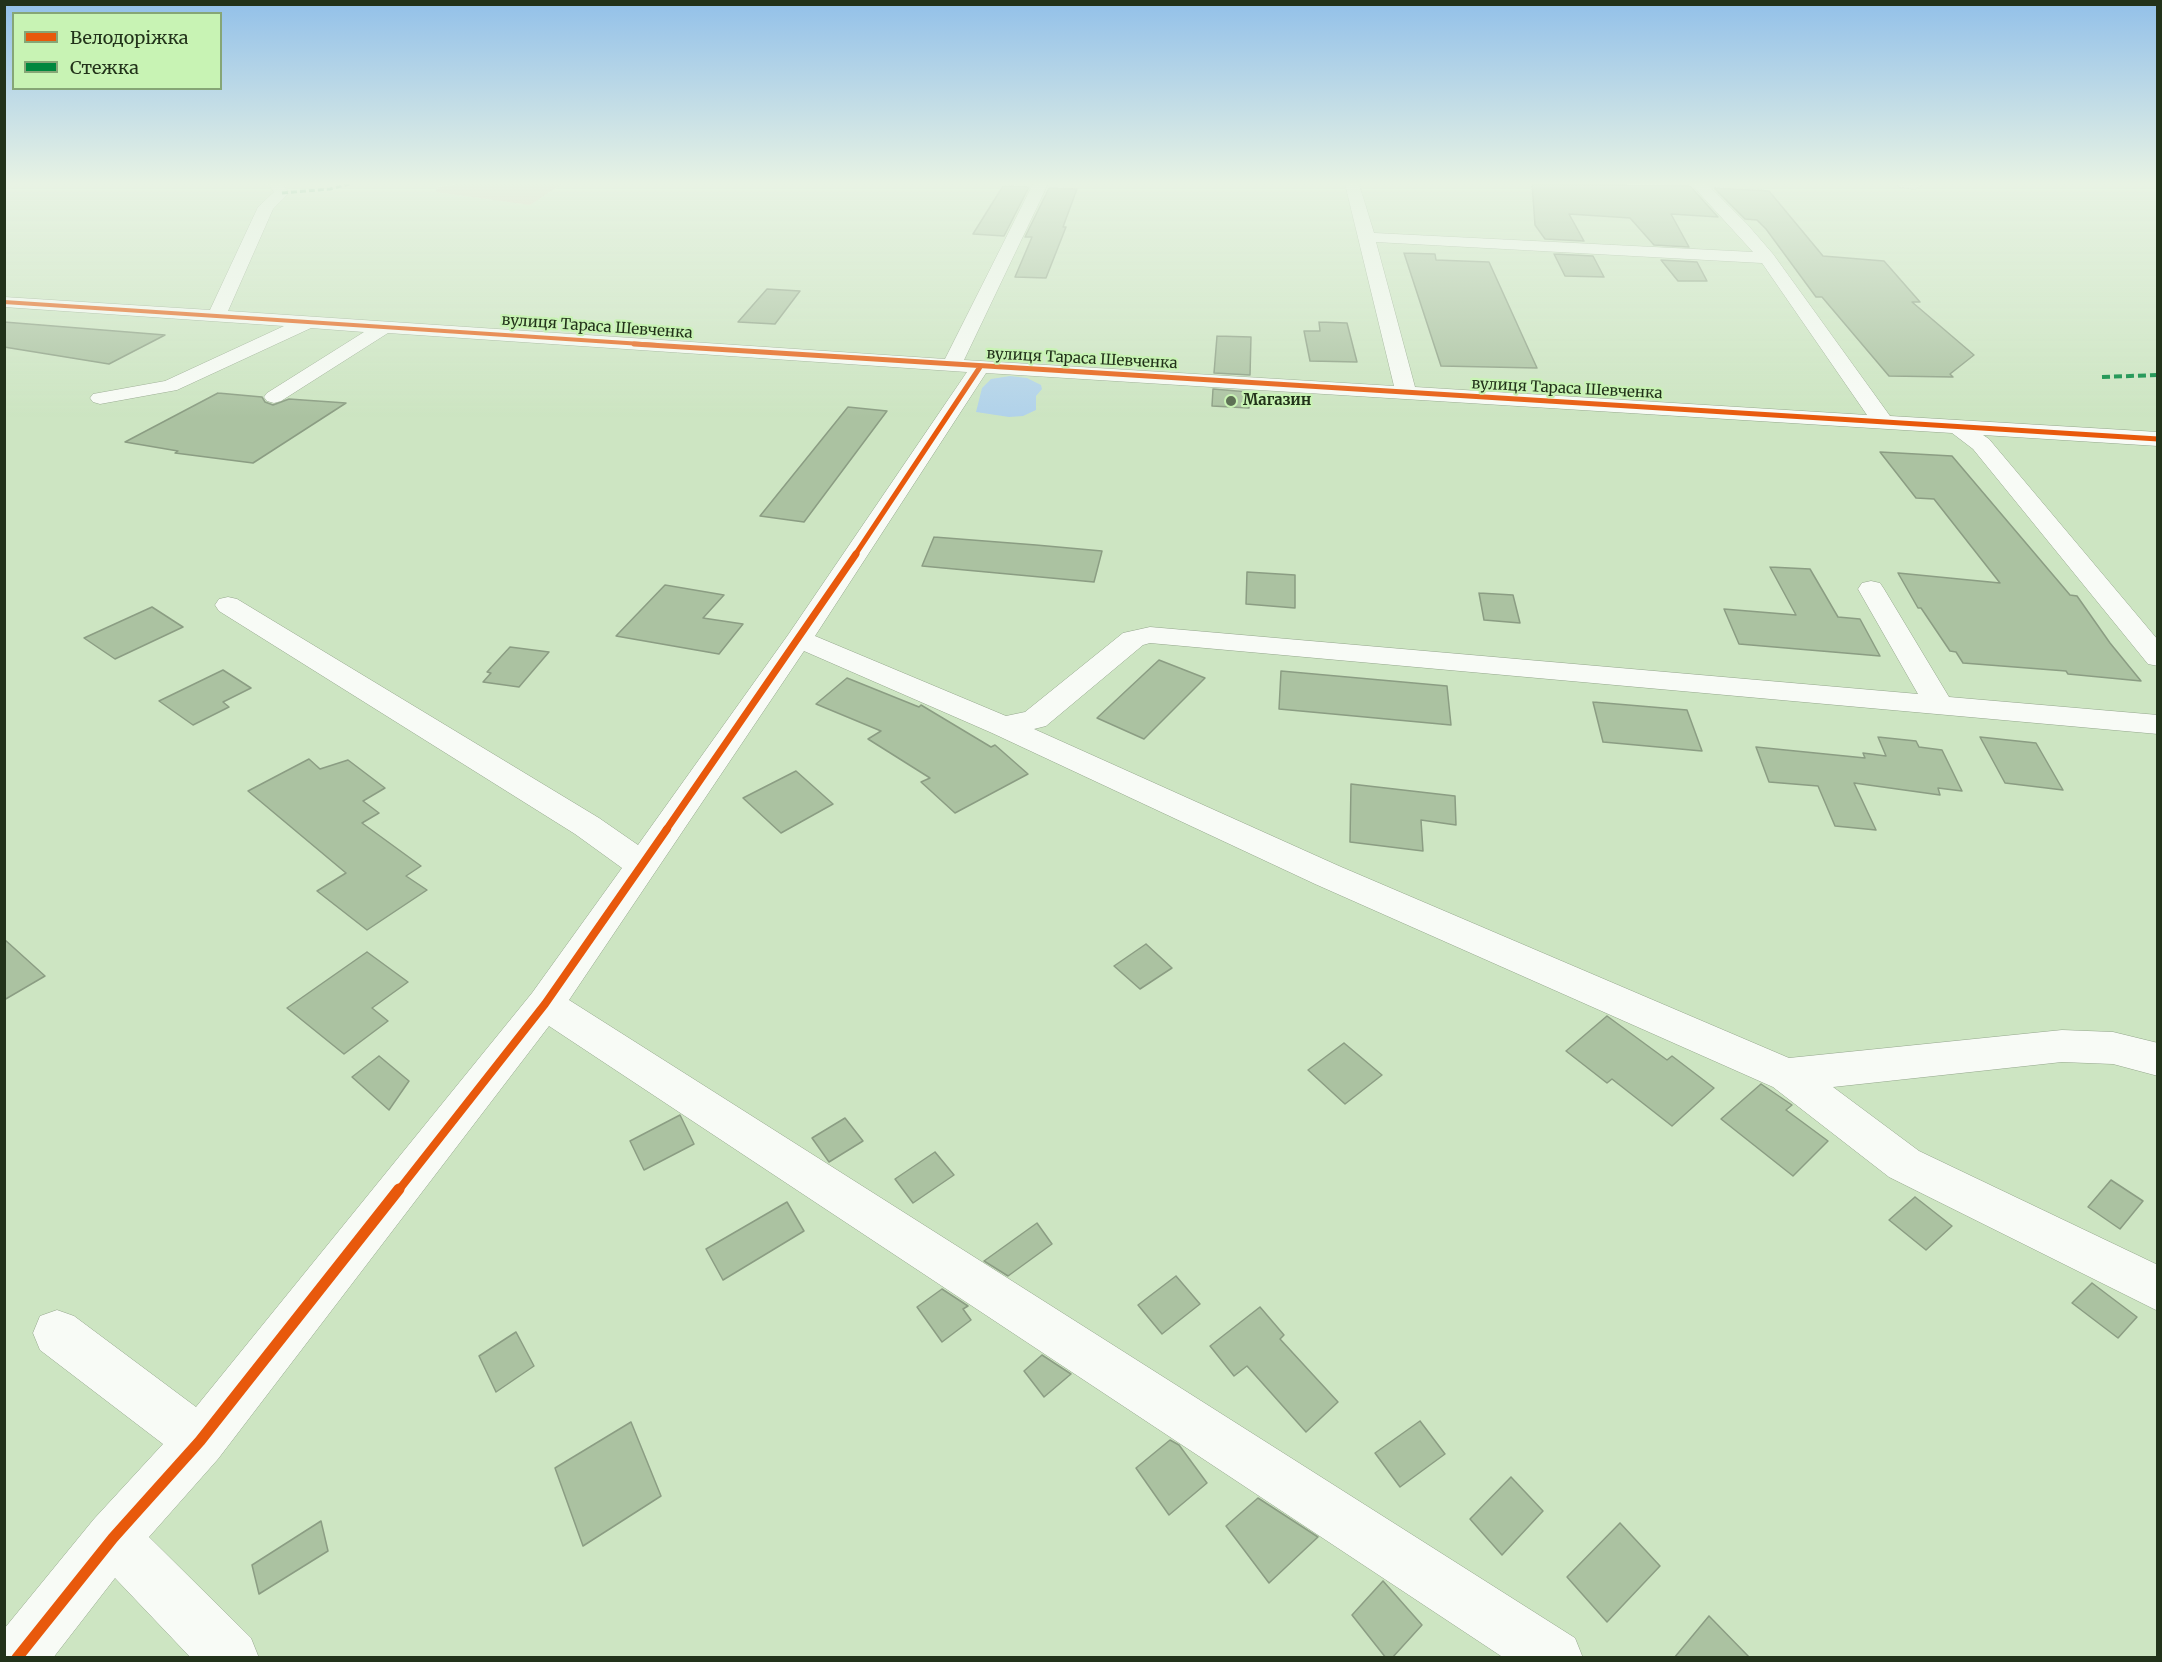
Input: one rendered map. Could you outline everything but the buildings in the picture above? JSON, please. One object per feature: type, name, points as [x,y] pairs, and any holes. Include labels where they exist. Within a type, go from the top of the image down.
[{"type":"street","points":[[217,316],[241,262]]},
{"type":"street","points":[[17,1658],[113,1538],[200,1441],[545,1004],[799,639],[966,366],[1009,262]]},
{"type":"street","points":[[1373,262],[1406,393]]},
{"type":"street","points":[[1770,262],[1883,422]]},
{"type":"street","name":"вулиця Тараса Шевченка","points":[[4,302],[966,366],[2157,439]]},
{"type":"street","points":[[100,398],[170,386],[308,322]]},
{"type":"street","points":[[274,397],[383,328]]},
{"type":"street","points":[[1958,427],[1981,444],[2157,658]]},
{"type":"street","points":[[1871,589],[1938,704]]},
{"type":"street","points":[[228,605],[587,825],[642,865]]},
{"type":"street","points":[[1003,726],[1035,719],[1133,639],[1150,635],[2157,725]]},
{"type":"street","points":[[799,639],[1003,726],[1327,875],[1787,1075],[1904,1164],[2157,1289]]},
{"type":"street","points":[[545,1004],[1555,1658]]},
{"type":"street","points":[[1787,1075],[2062,1046],[2113,1048],[2157,1060]]},
{"type":"street","points":[[57,1332],[200,1441]]},
{"type":"street","points":[[113,1538],[231,1658]]},
{"type":"water","points":[[1010,376],[1027,378],[1041,385],[1042,389],[1036,396],[1036,410],[1023,416],[1009,417],[976,412],[982,388],[991,379]]},
{"type":"marked path","points":[[2102,377],[2158,375]]},
{"type":"cycle path","points":[[4,302],[980,367],[2158,439]]},
{"type":"cycle path","points":[[17,1658],[113,1538],[200,1441],[545,1004],[799,639],[980,367]]},
{"type":"place","name":"Магазин","points":[[1231,401]]}]
